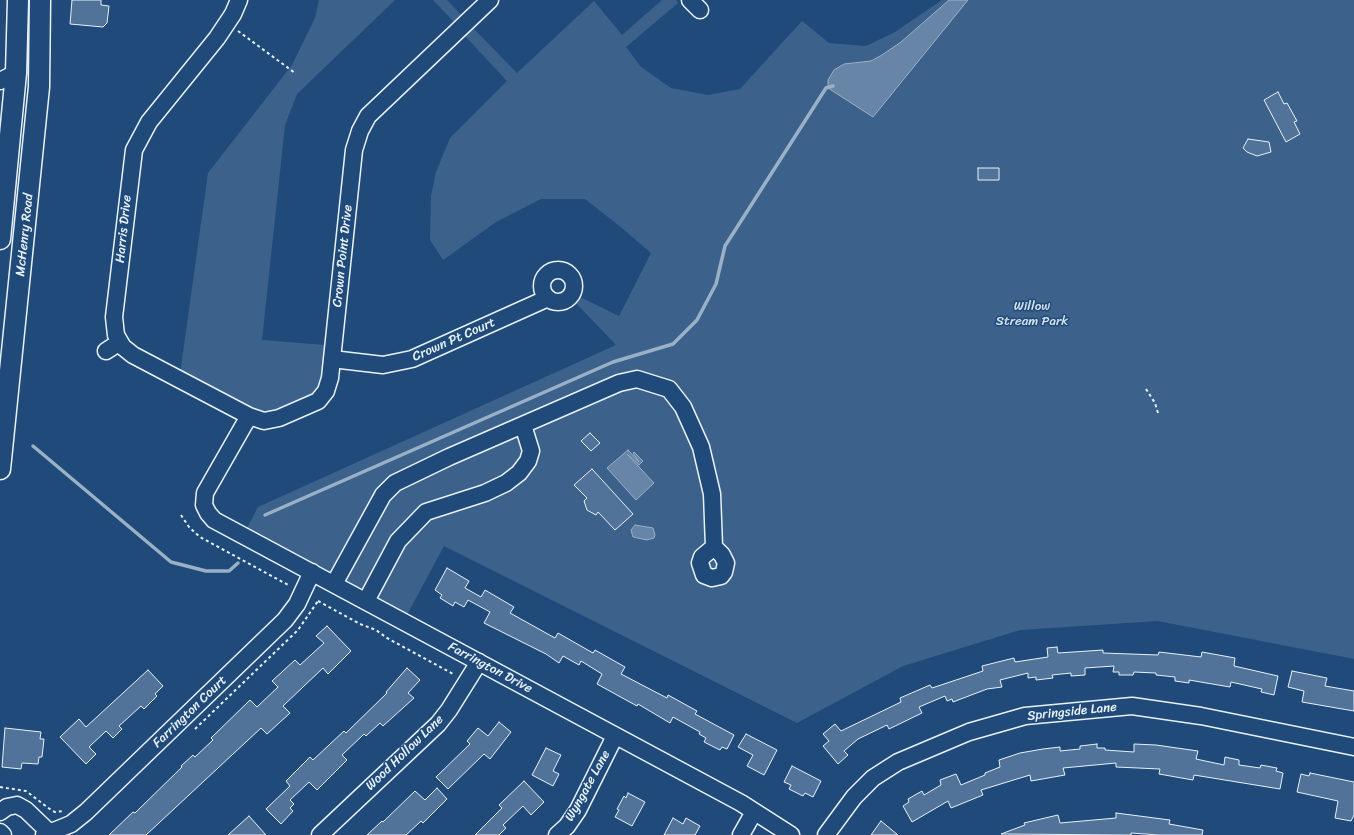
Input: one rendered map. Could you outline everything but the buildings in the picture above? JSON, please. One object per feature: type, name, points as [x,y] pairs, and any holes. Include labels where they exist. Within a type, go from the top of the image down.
[{"type":"main road","name":"McHenry Road","points":[[0,239],[8,77],[18,0]]},
{"type":"main road","name":"McHenry Road","points":[[0,470],[6,351],[39,87],[40,0]]},
{"type":"street","name":"Harris Drive","points":[[120,342],[116,335],[114,318],[134,150],[149,122],[227,24],[239,0]]},
{"type":"street","name":"Crown Point Drive","points":[[249,416],[264,421],[279,418],[318,401],[326,391],[332,359],[354,150],[360,131],[368,116],[490,0]]},
{"type":"street","name":"Crown Pt Court","points":[[332,359],[383,365],[412,359],[548,298]]},
{"type":"street","points":[[106,351],[120,342],[133,355],[249,416]]},
{"type":"street","points":[[334,584],[383,495],[396,483],[406,477],[619,383],[637,379],[669,389],[683,407],[701,447],[712,494],[714,547]]},
{"type":"street","name":"Farrington Drive","points":[[249,416],[205,493],[204,506],[214,520],[615,736],[754,812],[791,835]]},
{"type":"street","points":[[366,601],[398,541],[426,512],[485,493],[506,483],[519,473],[528,461],[531,450],[523,425]]},
{"type":"street","name":"Farrington Court","points":[[0,812],[6,806],[17,805],[26,810],[47,834],[71,824],[86,812],[285,620],[296,592],[312,572]]},
{"type":"street","name":"Wood Hollow Lane","points":[[320,835],[438,724],[449,710],[479,662]]},
{"type":"street","name":"Springside Lane","points":[[826,835],[854,797],[873,778],[898,762],[969,732],[1025,716],[1132,706],[1201,716],[1354,747]]},
{"type":"street","name":"Wyngate Lane","points":[[557,835],[567,826],[578,810],[615,736]]},
{"type":"street","points":[[741,835],[754,812]]},
{"type":"street","points":[[0,832],[3,835]]},
{"type":"path","points":[[227,24],[295,73]]},
{"type":"path","points":[[1146,389],[1155,403],[1158,413]]},
{"type":"path","points":[[181,515],[189,527],[200,537],[292,587],[296,592],[360,624],[376,630],[392,641],[467,682]]},
{"type":"path","points":[[0,787],[26,791],[46,807],[55,812],[67,809]]},
{"type":"green space","points":[[319,0],[395,0],[297,94],[285,125],[262,340],[325,345],[322,383],[316,396],[263,416],[180,374],[208,173],[292,65],[315,18]]},
{"type":"green space","points":[[433,0],[447,0],[464,18],[457,25]]},
{"type":"green space","name":"Willow Stream Park","points":[[662,0],[676,0],[678,3],[626,47],[641,67],[671,88],[708,95],[740,89],[802,21],[829,43],[866,46],[895,32],[942,0],[1354,0],[1354,659],[1158,621],[1020,630],[903,666],[797,723],[444,546],[407,615],[247,528],[258,507],[616,345],[575,302],[578,296],[619,316],[651,253],[622,228],[585,199],[541,199],[496,222],[443,260],[430,240],[431,196],[436,172],[450,138],[507,81],[465,36],[474,29],[517,73],[594,1],[622,35]]},
{"type":"shaded area","points":[[949,0],[968,0],[873,117],[828,88],[828,80],[834,70],[844,64],[871,61],[882,55],[901,42]]},
{"type":"shaded area","points":[[628,450],[639,462],[633,453],[634,452],[643,461],[639,465],[627,454],[654,483],[636,500],[607,468]]},
{"type":"shaded area","points":[[635,525],[653,528],[655,535],[654,538],[647,540],[633,537],[631,530]]},
{"type":"waterway","points":[[265,515],[613,362],[673,344],[697,320],[716,284],[725,246],[826,88],[833,86]]},
{"type":"waterway","points":[[33,446],[171,562],[206,571],[229,571],[238,563]]}]
